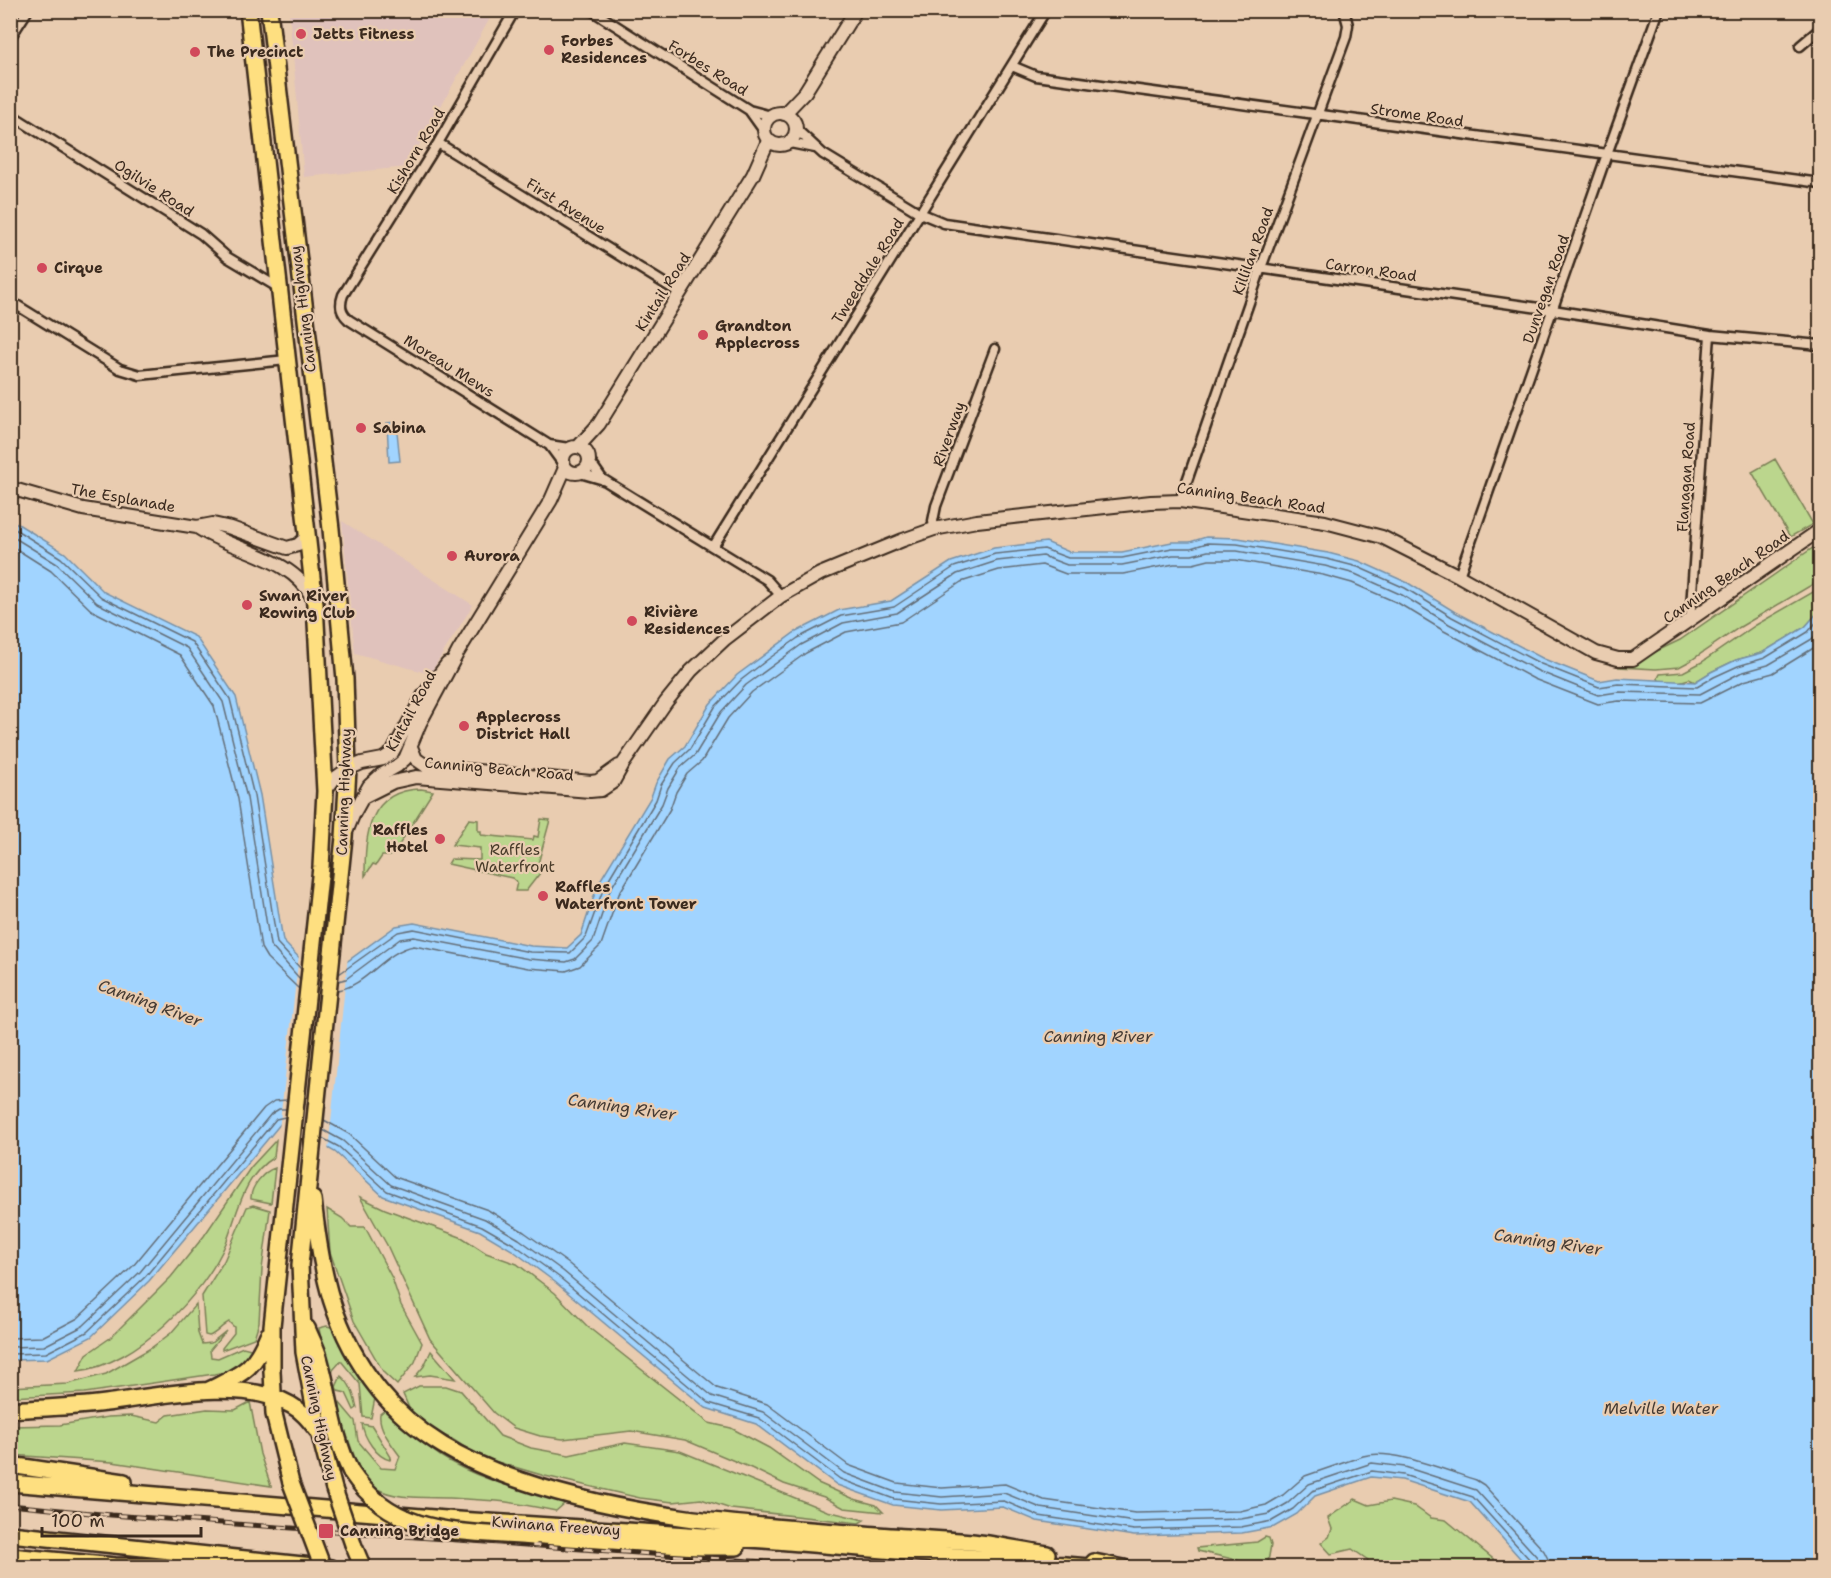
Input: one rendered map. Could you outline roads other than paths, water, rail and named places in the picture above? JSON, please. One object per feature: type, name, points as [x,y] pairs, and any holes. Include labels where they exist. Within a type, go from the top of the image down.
[{"type":"highway","name":"Canning Highway","points":[[248,10],[315,604],[325,791],[322,856],[272,1326],[273,1397],[274,1414],[291,1484],[323,1568]]},
{"type":"highway","name":"Canning Highway","points":[[269,10],[331,529],[345,679],[348,769],[334,946],[300,1265],[304,1352],[319,1432],[334,1489],[363,1568]]},
{"type":"highway","points":[[310,1169],[324,1277],[333,1308],[346,1337],[368,1374],[390,1403],[430,1439],[462,1458],[535,1486],[638,1511],[738,1524],[987,1544],[1124,1568]]},
{"type":"highway","points":[[302,1317],[318,1353],[331,1414],[351,1473],[374,1500],[410,1522],[434,1529],[691,1548],[844,1546]]},
{"type":"highway","points":[[209,1389],[237,1376],[253,1365],[272,1326]]},
{"type":"highway","points":[[10,1410],[95,1404],[209,1389],[273,1397],[307,1416],[319,1432]]},
{"type":"highway","points":[[10,1465],[248,1501]]},
{"type":"highway","name":"Kwinana Freeway","points":[[10,1483],[458,1520],[844,1546],[1101,1568]]},
{"type":"highway","points":[[10,1534],[331,1567]]},
{"type":"highway","points":[[10,1556],[61,1563],[115,1566],[331,1567]]},
{"type":"highway","points":[[10,1565],[22,1568]]},
{"type":"street","points":[[10,38],[28,10]]},
{"type":"street","name":"Kishorn Road","points":[[341,306],[343,296],[438,143],[515,10]]},
{"type":"street","name":"Forbes Road","points":[[591,10],[749,110],[775,140]]},
{"type":"street","points":[[775,140],[795,136],[805,92],[856,10]]},
{"type":"street","name":"Tweeddale Road","points":[[713,547],[1046,10]]},
{"type":"street","name":"Killilan Road","points":[[1180,501],[1261,268],[1346,37],[1348,25],[1344,10]]},
{"type":"street","name":"Dunvegan Road","points":[[1459,576],[1659,10]]},
{"type":"street","points":[[1800,46],[1821,29]]},
{"type":"street","name":"Strome Road","points":[[1012,66],[1036,76],[1821,183]]},
{"type":"street","points":[[775,140],[766,123],[805,92]]},
{"type":"street","name":"Forbes Road","points":[[749,110],[777,115]]},
{"type":"street","name":"Ogilvie Road","points":[[10,114],[201,234],[227,257],[279,289]]},
{"type":"street","points":[[777,115],[792,118],[796,128],[816,148],[920,213]]},
{"type":"street","points":[[775,140],[816,148]]},
{"type":"street","name":"Kintail Road","points":[[574,448],[599,424],[775,140]]},
{"type":"street","name":"First Avenue","points":[[438,143],[680,293]]},
{"type":"street","name":"Carron Road","points":[[920,213],[944,224],[1553,310],[1710,335],[1821,345]]},
{"type":"street","points":[[10,301],[130,373],[140,375],[287,360]]},
{"type":"street","name":"Moreau Mews","points":[[341,306],[344,316],[349,320],[549,445],[571,470]]},
{"type":"street","name":"Flanagan Road","points":[[1690,621],[1710,335]]},
{"type":"street","name":"Riverway","points":[[934,529],[936,506],[995,349]]},
{"type":"street","name":"Kintail Road","points":[[589,458],[599,424]]},
{"type":"street","name":"Moreau Mews","points":[[549,445],[574,448]]},
{"type":"street","points":[[604,480],[586,451],[574,448],[563,455],[571,470],[604,480],[767,580],[781,596]]},
{"type":"street","points":[[571,470],[587,468],[589,458]]},
{"type":"street","name":"Kintail Road","points":[[344,837],[354,813],[375,780],[401,763],[411,747],[420,723],[458,652],[571,470]]},
{"type":"street","name":"The Esplanade","points":[[10,488],[83,509],[197,526],[213,524],[231,528],[286,548],[298,545],[308,536]]},
{"type":"street","name":"Canning Beach Road","points":[[363,797],[393,782],[416,777],[601,790],[613,782],[666,702],[691,671],[725,639],[781,596],[820,574],[934,529],[978,521],[1151,502],[1180,501],[1325,522],[1382,537],[1459,576],[1571,640],[1608,658],[1633,659],[1821,530]]},
{"type":"street","name":"The Esplanade","points":[[197,526],[210,536],[258,555],[286,570],[305,586],[315,604]]},
{"type":"street","name":"Kintail Road","points":[[348,769],[383,759],[392,753],[423,696],[458,652]]},
{"type":"street","name":"Canning Beach Road","points":[[411,747],[416,759],[426,766],[582,781],[598,781],[623,764]]},
{"type":"street","points":[[325,791],[334,779],[348,769]]},
{"type":"water","points":[[396,422],[400,461],[389,462],[387,423]]},
{"type":"water","name":"Canning River","points":[[10,519],[65,553],[104,592],[196,637],[236,697],[260,795],[283,941],[310,969],[338,968],[396,926],[414,923],[531,946],[567,948],[581,935],[598,884],[651,797],[670,759],[685,746],[710,704],[737,675],[794,633],[839,610],[891,601],[951,562],[994,548],[1046,542],[1069,552],[1122,552],[1172,542],[1190,542],[1206,537],[1238,538],[1328,553],[1359,561],[1408,583],[1455,612],[1544,659],[1599,681],[1617,678],[1695,682],[1736,660],[1762,653],[1805,627],[1820,610],[1820,1567],[1528,1567],[1470,1502],[1402,1480],[1371,1477],[1315,1496],[1297,1514],[1274,1527],[1242,1533],[1134,1536],[1037,1521],[1003,1507],[941,1510],[893,1505],[837,1485],[756,1424],[706,1408],[555,1282],[512,1250],[480,1231],[383,1196],[335,1152],[282,1122],[149,1281],[91,1337],[47,1359],[11,1360]]},
{"type":"railway","points":[[10,1505],[111,1515],[846,1568]]},
{"type":"place","name":"Jetts Fitness","points":[[301,34]]},
{"type":"place","name":"Forbes Residences","points":[[549,50]]},
{"type":"place","name":"The Precinct","points":[[195,52]]},
{"type":"place","name":"Cirque","points":[[42,268]]},
{"type":"place","name":"Grandton Applecross","points":[[703,335]]},
{"type":"place","name":"Sabina","points":[[361,428]]},
{"type":"place","name":"Aurora","points":[[452,556]]},
{"type":"place","name":"Swan River Rowing Club","points":[[247,605]]},
{"type":"place","name":"Rivière Residences","points":[[632,621]]},
{"type":"place","name":"Applecross District Hall","points":[[464,726]]},
{"type":"place","name":"Raffles Hotel","points":[[440,839]]},
{"type":"place","name":"Raffles Waterfront Tower","points":[[543,896]]},
{"type":"place","name":"Canning Bridge","points":[[326,1531]]},
{"type":"park label","name":"Raffles Waterfront","points":[[515,858]]},
{"type":"water label","name":"Melville Water","points":[[1661,1408]]}]
